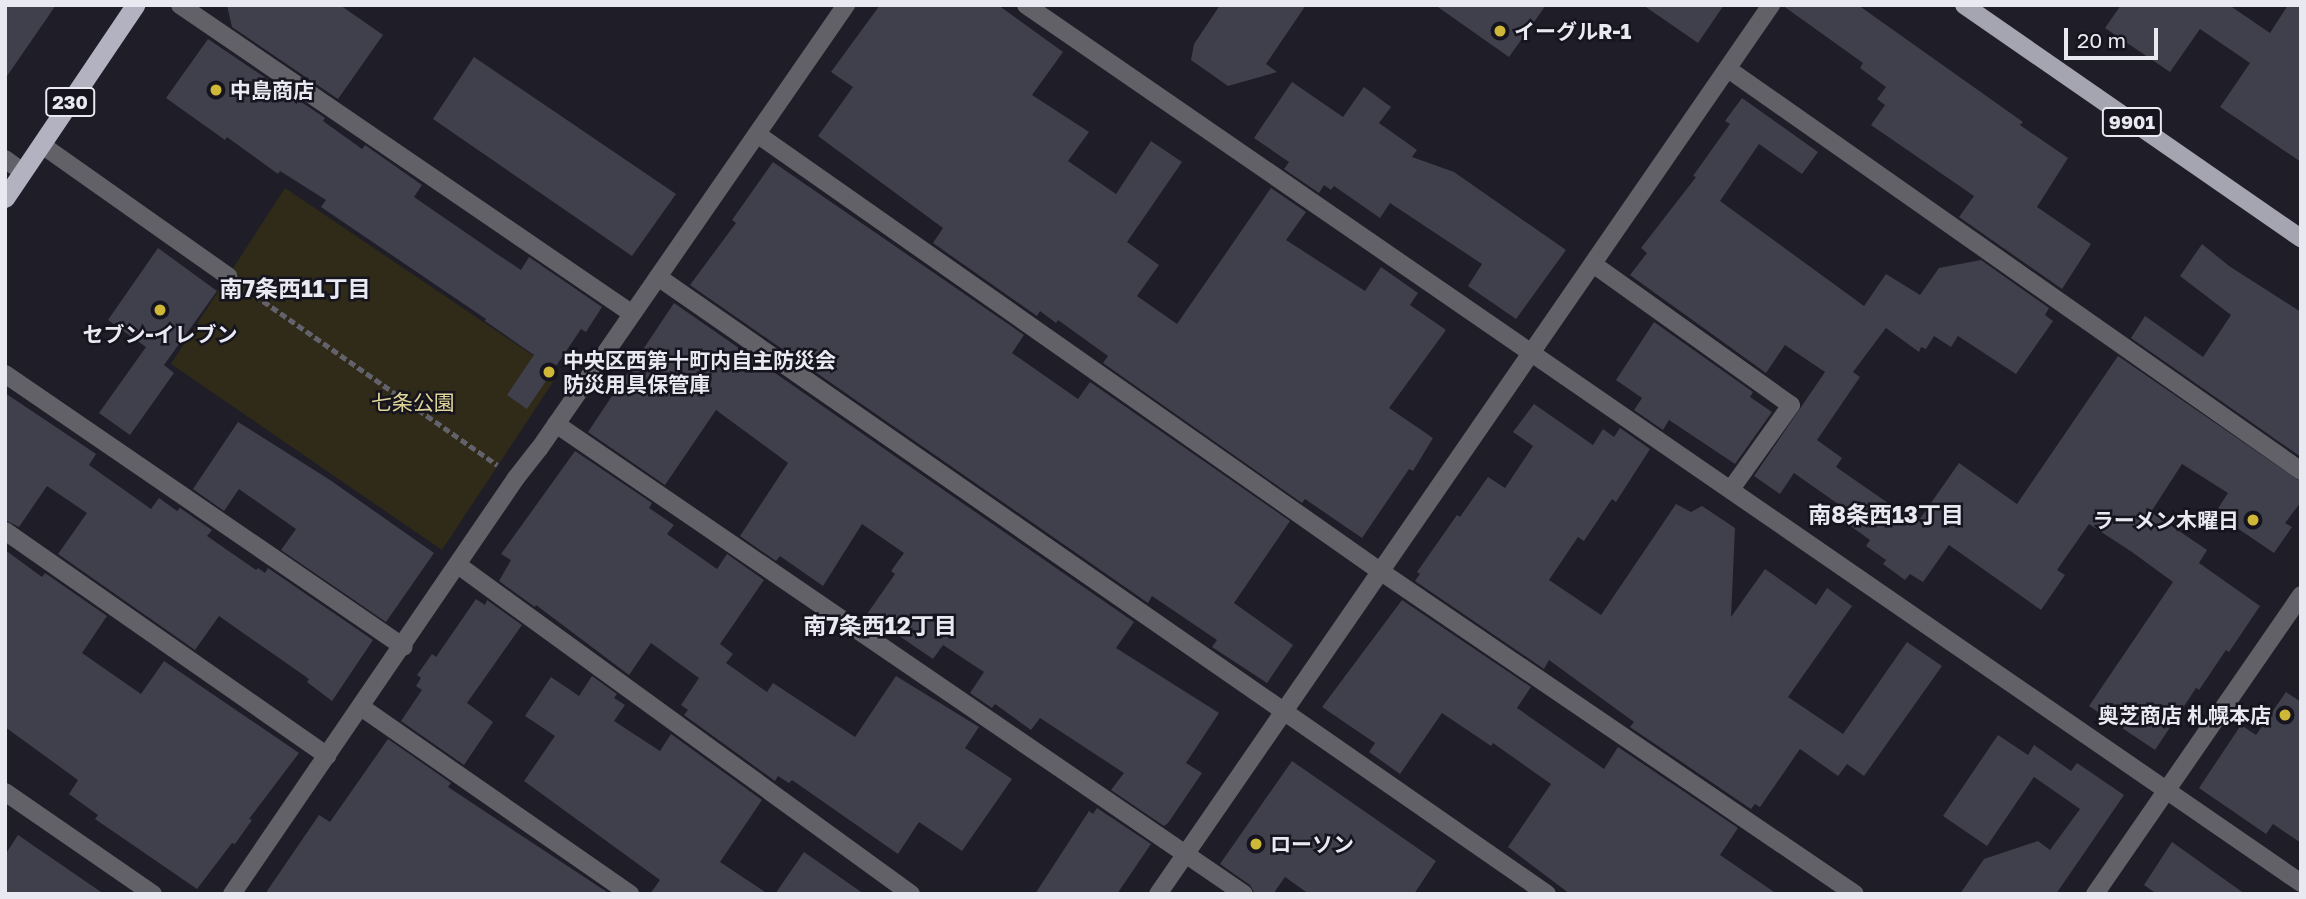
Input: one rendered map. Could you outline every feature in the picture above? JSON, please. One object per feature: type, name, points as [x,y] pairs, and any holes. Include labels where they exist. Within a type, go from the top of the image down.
[{"type":"highway","name":"230","points":[[5,198],[134,6]]},
{"type":"main road","name":"9901","points":[[1964,5],[2301,238]]},
{"type":"street","points":[[180,5],[631,313]]},
{"type":"street","points":[[232,894],[846,5]]},
{"type":"street","points":[[1026,5],[2301,883]]},
{"type":"street","points":[[1158,894],[1771,5]]},
{"type":"street","points":[[1728,69],[2301,471]]},
{"type":"street","points":[[757,134],[1380,571],[1854,894]]},
{"type":"street","points":[[42,145],[228,276]]},
{"type":"street","points":[[5,159],[23,172]]},
{"type":"street","points":[[1593,264],[1791,405],[1731,489]]},
{"type":"street","points":[[658,277],[1547,894]]},
{"type":"street","points":[[5,374],[403,646]]},
{"type":"street","points":[[556,424],[1244,894]]},
{"type":"street","points":[[5,531],[327,756]]},
{"type":"street","points":[[458,565],[911,894]]},
{"type":"street","points":[[2095,894],[2301,595]]},
{"type":"street","points":[[361,707],[630,894]]},
{"type":"street","points":[[5,792],[153,894]]},
{"type":"path","points":[[228,276],[501,467]]},
{"type":"green space","name":"七条公園","points":[[285,188],[559,373],[442,550],[171,364]]},
{"type":"building","points":[[5,5],[56,5],[5,79]]},
{"type":"building","points":[[227,5],[340,5],[383,35],[338,99],[232,27]]},
{"type":"building","points":[[880,5],[998,5],[1063,52],[1032,95],[1089,132],[1068,161],[1116,194],[1151,141],[1182,162],[1127,242],[1159,265],[1137,296],[1177,324],[1271,188],[1306,212],[1286,240],[1365,291],[1381,267],[1418,293],[1410,305],[1446,330],[1389,408],[1433,438],[1413,471],[1409,469],[1362,538],[1305,499],[1302,503],[1103,363],[1108,356],[1058,320],[1056,323],[1040,311],[1037,316],[933,243],[943,228],[818,136],[853,87],[831,72]]},
{"type":"building","points":[[1220,5],[1306,5],[1266,64],[1277,72],[1228,86],[1191,60],[1194,44]]},
{"type":"building","name":"イーグルR-1","points":[[1435,5],[1546,5],[1509,57]]},
{"type":"building","points":[[1643,5],[1724,5],[1698,43]]},
{"type":"building","points":[[1782,5],[1858,5],[2023,122],[2020,125],[2068,158],[2037,207],[2091,244],[2062,289],[1959,217],[1974,196],[1871,125],[1885,105],[1877,99],[1886,87],[1860,68],[1863,63]]},
{"type":"building","points":[[2121,5],[2229,5],[2270,33],[2288,5],[2301,5],[2301,162],[2220,107],[2250,63],[2200,29],[2170,72],[2105,28]]},
{"type":"building","points":[[208,39],[325,118],[323,121],[362,149],[365,145],[422,185],[414,197],[494,252],[521,270],[529,257],[602,307],[586,332],[581,329],[527,409],[507,395],[534,355],[485,321],[486,319],[321,207],[326,200],[280,171],[278,174],[166,98]]},
{"type":"building","points":[[474,57],[676,194],[632,256],[433,119]]},
{"type":"building","points":[[1292,82],[1343,117],[1364,87],[1391,107],[1379,123],[1417,150],[1412,157],[1454,172],[1566,250],[1516,319],[1468,286],[1482,264],[1390,203],[1380,218],[1334,186],[1331,190],[1324,185],[1319,193],[1284,169],[1289,162],[1254,138]]},
{"type":"building","points":[[1742,98],[1818,152],[1802,174],[1759,144],[1720,201],[1864,306],[1886,274],[1920,295],[1939,268],[1981,260],[2049,308],[2045,315],[2053,321],[2016,374],[1958,336],[1951,347],[1934,336],[1926,349],[1921,347],[1919,352],[1886,328],[1853,372],[1860,377],[1817,440],[1842,458],[1836,467],[1917,523],[1959,463],[2017,504],[2118,356],[2301,482],[2301,502],[2285,523],[2292,527],[2274,553],[2215,513],[2228,493],[2182,464],[2151,512],[2207,550],[2199,563],[2260,606],[2229,652],[2226,650],[2199,690],[2196,688],[2155,750],[2089,706],[2173,582],[2132,552],[2089,524],[2057,570],[2065,575],[2041,610],[1949,545],[1923,582],[1910,574],[1905,580],[1883,564],[1886,560],[1866,546],[1870,540],[1845,522],[1851,513],[1794,473],[1780,494],[1754,476],[1825,372],[1785,345],[1766,373],[1630,275],[1647,253],[1641,248],[1696,177],[1693,176],[1730,124],[1725,121]]},
{"type":"building","points":[[773,162],[1024,335],[1012,353],[1078,399],[1090,382],[1290,521],[1234,603],[1293,645],[1267,683],[1212,647],[1217,640],[1152,596],[1148,603],[690,285],[736,223],[732,220]]},
{"type":"building","points":[[2202,244],[2229,266],[2301,312],[2301,457],[2131,338],[2145,316],[2203,357],[2231,315],[2180,276]]},
{"type":"building","points":[[158,248],[217,291],[164,365],[174,373],[130,435],[99,413],[146,347],[108,320]]},
{"type":"building","points":[[674,303],[1134,622],[1116,648],[1219,713],[1186,763],[1202,773],[1168,823],[1164,826],[1111,790],[1124,773],[1040,718],[1031,730],[995,704],[992,708],[970,693],[984,672],[943,645],[933,659],[867,614],[895,574],[891,571],[904,553],[862,524],[823,586],[780,556],[776,561],[740,536],[788,463],[716,410],[665,485],[588,432]]},
{"type":"building","points":[[1654,322],[1753,392],[1750,397],[1772,412],[1735,464],[1669,420],[1663,430],[1634,410],[1642,398],[1616,380]]},
{"type":"building","points":[[5,393],[96,454],[89,465],[151,509],[159,498],[177,511],[180,508],[212,530],[207,536],[256,570],[258,568],[265,573],[268,568],[373,640],[332,701],[307,682],[309,679],[219,616],[195,650],[58,554],[87,513],[47,486],[19,527],[5,520]]},
{"type":"building","points":[[1534,404],[1593,445],[1603,429],[1614,437],[1620,428],[1650,449],[1616,502],[1612,499],[1584,541],[1578,537],[1549,580],[1601,615],[1676,504],[1691,512],[1702,506],[1735,528],[1731,617],[1765,569],[1816,605],[1827,588],[1852,606],[1788,697],[1843,734],[1907,642],[1942,666],[1864,776],[1847,764],[1838,776],[1800,749],[1760,807],[1755,804],[1751,809],[1630,727],[1634,722],[1549,660],[1544,669],[1415,581],[1420,574],[1417,572],[1457,515],[1460,517],[1488,477],[1505,488],[1533,446],[1513,432]]},
{"type":"building","points":[[238,422],[330,480],[434,553],[386,622],[281,550],[296,529],[239,489],[224,511],[193,489]]},
{"type":"building","points":[[575,451],[652,503],[649,508],[674,525],[667,534],[717,569],[727,554],[764,580],[720,644],[733,654],[726,663],[767,692],[773,683],[855,737],[896,676],[979,727],[965,748],[1012,779],[962,851],[919,822],[898,854],[792,780],[789,783],[778,776],[775,781],[684,715],[688,710],[681,705],[699,678],[651,643],[629,675],[536,605],[535,607],[499,581],[511,560],[501,554]]},
{"type":"building","points":[[5,550],[42,577],[45,573],[107,616],[82,653],[141,694],[164,661],[299,753],[249,819],[252,820],[235,844],[232,843],[197,889],[95,819],[98,815],[69,794],[78,780],[5,727]]},
{"type":"building","points":[[476,599],[485,605],[487,600],[522,625],[467,703],[493,722],[464,765],[401,721],[422,690],[416,686],[421,678],[417,675],[432,654],[436,657]]},
{"type":"building","points":[[1402,600],[1531,687],[1517,708],[1604,769],[1618,747],[1738,828],[1720,855],[1777,894],[1570,894],[1508,847],[1551,784],[1493,743],[1491,746],[1442,713],[1400,774],[1369,752],[1375,743],[1322,707]]},
{"type":"building","points":[[592,676],[617,694],[614,698],[625,705],[614,721],[660,751],[671,734],[762,800],[720,862],[768,894],[650,894],[660,880],[524,781],[555,736],[525,716],[551,677],[579,696]]},
{"type":"building","points":[[2286,692],[2301,702],[2301,843],[2273,824],[2266,834],[2199,788],[2241,725],[2256,735]]},
{"type":"building","points":[[1998,735],[2028,755],[2034,745],[2071,771],[2077,763],[2124,795],[2056,894],[1960,894],[1984,859],[2038,841],[2050,850],[2080,809],[2034,777],[1987,846],[1943,816]]},
{"type":"building","points":[[388,739],[451,783],[448,787],[610,894],[265,894],[319,815],[330,822]]},
{"type":"building","points":[[1292,761],[1436,861],[1414,894],[1309,894],[1285,877],[1273,894],[1255,894],[1250,885],[1220,864]]},
{"type":"building","points":[[1097,808],[1151,844],[1117,894],[1035,894],[1089,811],[1093,814]]},
{"type":"building","points":[[18,835],[104,894],[5,894],[5,855]]},
{"type":"building","points":[[2172,842],[2245,894],[2157,894],[2144,885]]},
{"type":"building","points":[[804,852],[864,894],[775,894]]},
{"type":"place","name":"イーグルR-1","points":[[1500,31]]},
{"type":"place","name":"中島商店","points":[[216,90]]},
{"type":"place","name":"セブン-イレブン","points":[[160,310]]},
{"type":"place","name":"中央区西第十町内自主防災会 防災用具保管庫","points":[[549,372]]},
{"type":"place","name":"ラーメン木曜日","points":[[2253,520]]},
{"type":"place","name":"奥芝商店 札幌本店","points":[[2285,715]]},
{"type":"place","name":"ローソン","points":[[1256,844]]},
{"type":"district","name":"南7条西11丁目","points":[[295,288]]},
{"type":"district","name":"南8条西13丁目","points":[[1886,514]]},
{"type":"district","name":"南7条西12丁目","points":[[880,625]]}]
